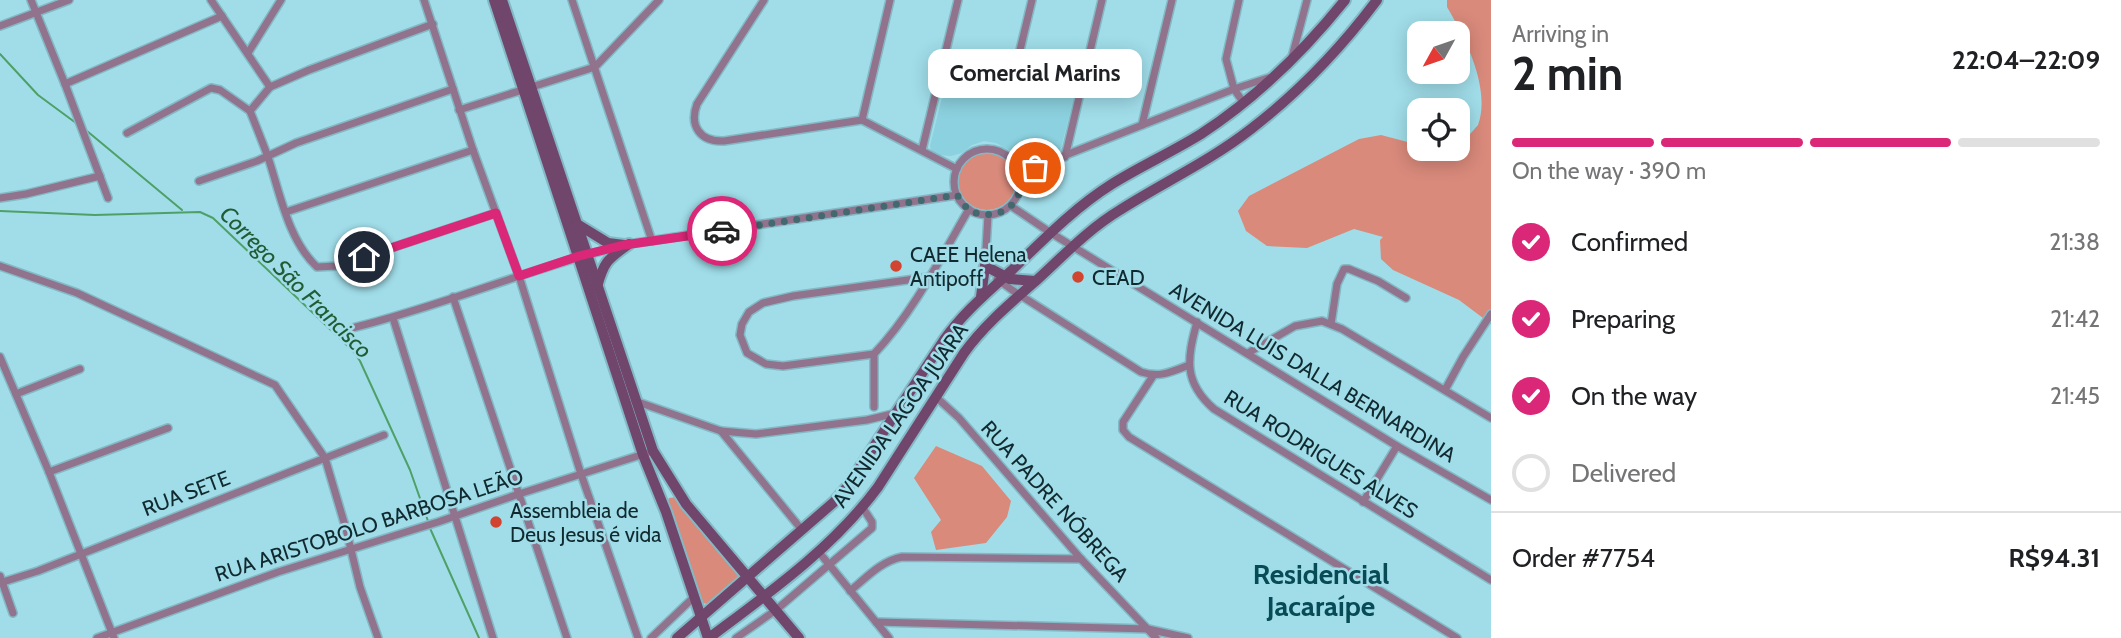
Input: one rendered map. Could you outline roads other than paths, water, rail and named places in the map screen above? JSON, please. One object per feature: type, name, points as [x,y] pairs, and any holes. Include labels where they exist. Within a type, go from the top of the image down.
[{"type":"main road","points":[[494,0],[506,24],[528,88],[709,638]]},
{"type":"main road","points":[[502,0],[506,24]]},
{"type":"main road","name":"AVENIDA LAGOA JUARA","points":[[677,638],[834,502],[899,411],[944,340],[981,297],[1094,197],[1201,134],[1243,103],[1309,42],[1345,0]]},
{"type":"main road","name":"AVENIDA LAGOA JUARA","points":[[709,638],[764,597],[863,508],[977,335],[1074,246],[1120,210],[1179,177],[1251,129],[1326,62],[1377,0]]},
{"type":"main road","points":[[528,88],[577,224],[583,255],[597,286],[609,335]]},
{"type":"main road","points":[[577,224],[608,243],[627,244]]},
{"type":"main road","points":[[597,286],[606,262],[627,244]]},
{"type":"main road","points":[[989,263],[1002,279],[1035,281]]},
{"type":"main road","points":[[981,297],[989,263]]},
{"type":"main road","points":[[648,453],[686,504],[799,638]]},
{"type":"main road","points":[[666,512],[673,506],[686,504]]},
{"type":"street","points":[[31,0],[108,198]]},
{"type":"street","points":[[0,26],[69,0]]},
{"type":"street","points":[[211,0],[270,87]]},
{"type":"street","points":[[248,53],[281,0]]},
{"type":"street","points":[[424,0],[459,110],[519,276],[581,474],[638,638]]},
{"type":"street","points":[[572,0],[652,241]]},
{"type":"street","points":[[459,110],[595,67],[659,0]]},
{"type":"street","points":[[764,0],[697,104],[693,115],[699,132],[715,141],[724,141],[862,120],[957,169]]},
{"type":"street","points":[[862,120],[890,0]]},
{"type":"street","points":[[922,150],[958,0]]},
{"type":"street","points":[[1014,75],[1032,0]]},
{"type":"street","points":[[1065,157],[1102,0]]},
{"type":"street","points":[[1142,125],[1172,0]]},
{"type":"street","points":[[1239,0],[1226,59],[1234,89],[1243,103]]},
{"type":"street","points":[[1291,59],[1307,0]]},
{"type":"street","points":[[65,84],[222,16]]},
{"type":"street","points":[[250,111],[270,87],[433,24]]},
{"type":"street","points":[[946,56],[1080,92]]},
{"type":"street","points":[[1020,173],[1234,89],[1273,77]]},
{"type":"street","points":[[127,134],[211,88],[219,90],[250,111],[286,212],[306,254],[320,268],[337,265],[496,213]]},
{"type":"street","points":[[199,181],[296,143],[453,89]]},
{"type":"street","points":[[989,149],[1003,153],[1011,159],[1020,173],[1020,191],[1011,206],[999,213],[980,214],[969,209],[957,195],[957,169],[969,154],[979,150],[989,149]]},
{"type":"street","points":[[286,212],[473,150]]},
{"type":"street","points":[[0,198],[100,176]]},
{"type":"street","points":[[352,328],[394,318],[583,255],[627,244],[957,195]]},
{"type":"street","name":"AVENIDA LUIS DALLA BERNARDINA","points":[[1011,206],[1397,446],[1491,500]]},
{"type":"street","points":[[929,277],[793,296],[763,303],[749,312],[742,324],[740,335],[747,353],[766,364],[783,366],[874,354],[891,337],[929,277],[969,209]]},
{"type":"street","points":[[988,215],[989,263]]},
{"type":"street","points":[[0,266],[77,293],[270,382],[279,390],[325,458],[360,587],[378,638]]},
{"type":"street","points":[[1331,324],[1337,284],[1344,269],[1378,281],[1406,298]]},
{"type":"street","points":[[1002,279],[1020,295],[1141,372],[1153,376],[1189,365],[1197,322]]},
{"type":"street","points":[[453,297],[567,638]]},
{"type":"street","points":[[1445,390],[1491,314]]},
{"type":"street","points":[[394,318],[493,638]]},
{"type":"street","points":[[1248,354],[1295,326],[1322,321],[1342,329],[1491,418]]},
{"type":"street","points":[[874,354],[874,407]]},
{"type":"street","points":[[0,357],[113,635]]},
{"type":"street","name":"RUA RODRIGUES ALVES","points":[[1189,365],[1195,388],[1214,409],[1491,580]]},
{"type":"street","points":[[16,394],[80,369]]},
{"type":"street","points":[[1153,376],[1123,422],[1123,430],[1129,437],[1457,638]]},
{"type":"street","name":"RUA PADRE NÓBREGA","points":[[936,397],[959,418],[1081,559],[1156,638]]},
{"type":"street","points":[[632,402],[721,430],[756,434],[878,419],[899,411]]},
{"type":"street","points":[[49,472],[168,428]]},
{"type":"street","points":[[721,430],[802,530]]},
{"type":"street","name":"RUA SETE","points":[[1,580],[37,571],[384,435]]},
{"type":"street","points":[[1363,502],[1397,446]]},
{"type":"street","name":"RUA ARISTOBOLO BARBOSA LEÃO","points":[[97,638],[113,635],[217,593],[351,548],[648,453]]},
{"type":"street","points":[[736,638],[776,610],[872,528],[872,522],[863,508]]},
{"type":"street","points":[[818,551],[889,638]]},
{"type":"street","points":[[850,591],[883,565],[902,557],[1081,559]]},
{"type":"street","points":[[1,580],[13,613]]},
{"type":"street","points":[[651,638],[694,597]]},
{"type":"street","points":[[876,622],[1148,629],[1188,638]]},
{"type":"waterway","points":[[0,54],[38,95],[76,123]]},
{"type":"waterway","points":[[87,131],[182,210]]},
{"type":"waterway","name":"Corrego São Francisco","points":[[0,211],[95,215],[200,212],[213,218],[353,351],[410,470],[428,521]]},
{"type":"waterway","name":"Corrego São Francisco","points":[[429,526],[479,638]]},
{"type":"place","name":"Comercial Marins","points":[[1035,168]]},
{"type":"place","name":"CAEE Helena Antipoff","points":[[896,266]]},
{"type":"place","name":"CEAD","points":[[1078,277]]},
{"type":"place","name":"Assembleia de Deus Jesus é vida","points":[[496,522]]},
{"type":"district","name":"Residencial Jacaraípe","points":[[1321,590]]}]
